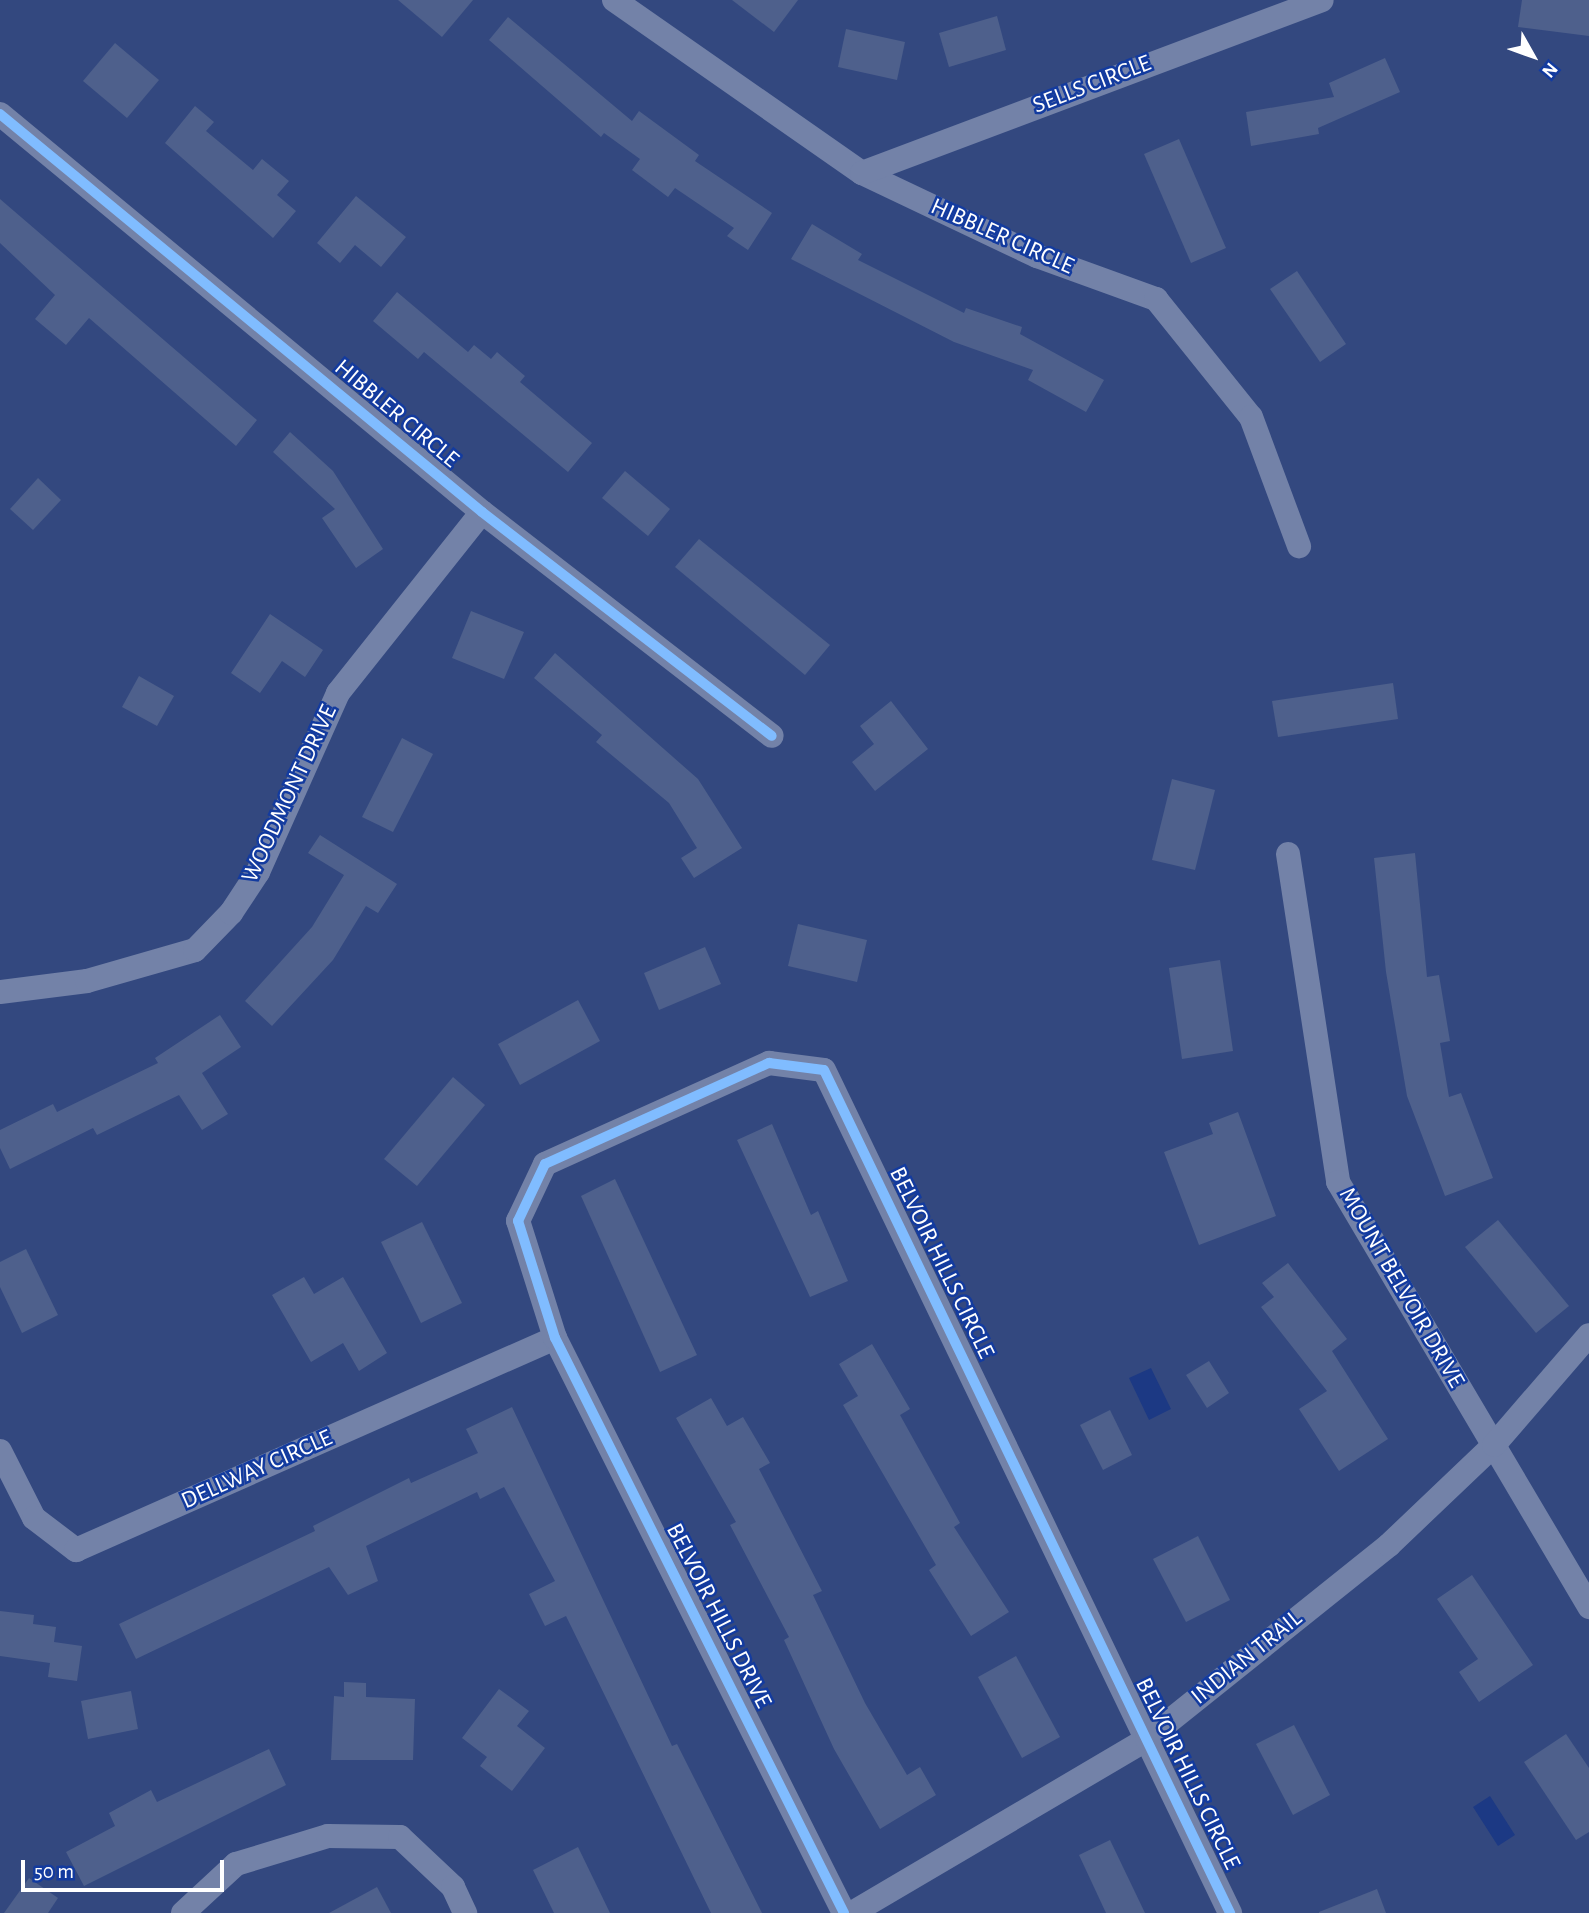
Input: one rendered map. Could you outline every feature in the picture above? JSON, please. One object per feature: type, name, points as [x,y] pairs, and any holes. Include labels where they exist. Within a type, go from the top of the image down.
[{"type":"street","name":"HIBBLER CIRCLE","points":[[614,0],[862,173],[1037,256],[1156,299],[1251,416],[1299,546]]},
{"type":"street","name":"SELLS CIRCLE","points":[[862,173],[1322,0]]},
{"type":"street","name":"HIBBLER CIRCLE","points":[[0,114],[482,512],[772,736]]},
{"type":"street","name":"WOODMONT DRIVE","points":[[0,992],[87,981],[195,950],[231,914],[258,872],[338,693],[482,512]]},
{"type":"street","name":"MOUNT BELVOIR DRIVE","points":[[1288,854],[1338,1182],[1589,1607]]},
{"type":"street","name":"BELVOIR HILLS CIRCLE","points":[[555,1338],[518,1221],[545,1164],[769,1063],[824,1070],[1230,1913]]},
{"type":"street","name":"INDIAN TRAIL","points":[[852,1913],[1147,1738],[1389,1545],[1494,1446],[1589,1335]]},
{"type":"street","name":"DELLWAY CIRCLE","points":[[0,1451],[34,1518],[76,1550],[555,1338]]},
{"type":"street","name":"BELVOIR HILLS DRIVE","points":[[555,1338],[844,1913]]},
{"type":"street","points":[[183,1913],[236,1864],[328,1836],[400,1836],[453,1887],[465,1913]]},
{"type":"water","points":[[1151,1368],[1171,1409],[1149,1420],[1129,1378]]},
{"type":"water","points":[[1490,1796],[1515,1835],[1498,1846],[1473,1807]]},
{"type":"building","points":[[398,0],[473,0],[442,37]]},
{"type":"building","points":[[732,0],[798,0],[774,32]]},
{"type":"building","points":[[1522,0],[1589,0],[1589,36],[1518,27]]},
{"type":"building","points":[[997,16],[1006,50],[949,67],[939,33]]},
{"type":"building","points":[[508,17],[632,121],[639,111],[699,155],[695,161],[772,213],[748,250],[727,236],[734,228],[675,188],[668,197],[632,170],[640,159],[604,133],[601,137],[489,40]]},
{"type":"building","points":[[846,29],[905,42],[897,80],[838,67]]},
{"type":"building","points":[[115,43],[159,80],[127,118],[83,81]]},
{"type":"building","points":[[1385,58],[1400,92],[1318,128],[1319,134],[1251,146],[1246,112],[1334,97],[1329,83]]},
{"type":"building","points":[[195,106],[214,122],[206,131],[253,170],[262,159],[289,181],[277,195],[296,211],[273,238],[165,143]]},
{"type":"building","points":[[1179,139],[1226,248],[1191,263],[1144,154]]},
{"type":"building","points":[[356,196],[406,237],[381,267],[355,245],[340,263],[317,243]]},
{"type":"building","points":[[0,199],[257,420],[236,446],[89,318],[66,345],[35,319],[55,295],[0,243]]},
{"type":"building","points":[[812,224],[862,254],[858,260],[964,313],[966,308],[1022,327],[1020,334],[1104,380],[1086,412],[1028,380],[1033,370],[954,342],[791,259]]},
{"type":"building","points":[[1297,271],[1346,344],[1320,362],[1270,289]]},
{"type":"building","points":[[397,292],[468,352],[474,345],[491,359],[497,352],[525,376],[520,382],[592,443],[568,472],[424,352],[418,359],[373,321]]},
{"type":"building","points":[[290,432],[333,471],[383,549],[356,568],[322,518],[335,509],[273,452]]},
{"type":"building","points":[[625,471],[670,509],[648,536],[602,498]]},
{"type":"building","points":[[38,478],[61,500],[33,530],[10,509]]},
{"type":"building","points":[[699,539],[830,645],[805,675],[675,567]]},
{"type":"building","points":[[471,611],[524,632],[504,679],[452,658]]},
{"type":"building","points":[[270,614],[323,650],[305,677],[282,661],[260,693],[231,673]]},
{"type":"building","points":[[555,653],[698,779],[742,848],[694,878],[681,858],[697,848],[669,803],[596,742],[602,735],[534,678]]},
{"type":"building","points":[[139,676],[174,696],[157,726],[122,707]]},
{"type":"building","points":[[1393,683],[1398,719],[1278,737],[1272,701]]},
{"type":"building","points":[[891,701],[928,749],[875,791],[852,762],[874,744],[860,726]]},
{"type":"building","points":[[402,738],[433,754],[393,832],[362,817]]},
{"type":"building","points":[[1172,779],[1215,790],[1195,870],[1152,860]]},
{"type":"building","points":[[320,835],[397,884],[378,913],[366,906],[333,960],[272,1026],[245,1001],[312,927],[344,875],[308,853]]},
{"type":"building","points":[[1415,853],[1427,977],[1439,975],[1450,1041],[1440,1043],[1449,1097],[1461,1093],[1493,1178],[1445,1196],[1407,1096],[1386,972],[1374,858]]},
{"type":"building","points":[[798,924],[867,940],[857,982],[788,966]]},
{"type":"building","points":[[705,947],[721,984],[659,1010],[644,973]]},
{"type":"building","points":[[1220,960],[1233,1051],[1182,1059],[1169,968]]},
{"type":"building","points":[[578,1000],[600,1041],[520,1085],[498,1044]]},
{"type":"building","points":[[220,1015],[241,1047],[202,1073],[228,1114],[202,1130],[179,1095],[97,1135],[93,1128],[10,1169],[0,1148],[0,1130],[53,1104],[57,1112],[158,1063],[155,1058]]},
{"type":"building","points":[[453,1077],[485,1105],[417,1186],[384,1159]]},
{"type":"building","points":[[1238,1112],[1276,1216],[1199,1245],[1164,1152],[1213,1134],[1209,1123]]},
{"type":"building","points":[[772,1124],[811,1215],[818,1211],[848,1281],[810,1297],[737,1140]]},
{"type":"building","points":[[615,1179],[697,1355],[660,1372],[581,1196]]},
{"type":"building","points":[[1498,1220],[1569,1306],[1536,1333],[1465,1247]]},
{"type":"building","points":[[422,1222],[462,1303],[421,1323],[381,1242]]},
{"type":"building","points":[[26,1249],[58,1315],[22,1333],[0,1287],[0,1262]]},
{"type":"building","points":[[1288,1263],[1347,1339],[1332,1351],[1388,1439],[1339,1471],[1299,1409],[1327,1391],[1261,1307],[1274,1297],[1262,1283]]},
{"type":"building","points":[[304,1277],[314,1294],[343,1277],[387,1353],[359,1371],[343,1343],[311,1362],[272,1295]]},
{"type":"building","points":[[872,1344],[910,1409],[900,1415],[960,1523],[954,1527],[1009,1612],[971,1636],[929,1570],[936,1565],[843,1405],[858,1396],[839,1364]]},
{"type":"building","points":[[1209,1361],[1229,1393],[1207,1408],[1186,1375]]},
{"type":"building","points":[[711,1398],[727,1426],[743,1417],[770,1463],[759,1469],[822,1591],[813,1595],[865,1703],[907,1775],[920,1767],[936,1795],[880,1829],[834,1749],[784,1640],[789,1637],[730,1525],[736,1522],[676,1418]]},
{"type":"building","points":[[512,1407],[672,1746],[677,1744],[762,1913],[711,1913],[566,1616],[545,1626],[529,1594],[555,1581],[504,1487],[480,1499],[477,1492],[366,1546],[378,1581],[348,1595],[329,1567],[136,1659],[119,1624],[315,1531],[313,1526],[409,1478],[411,1483],[478,1453],[466,1429]]},
{"type":"building","points":[[1110,1410],[1132,1455],[1103,1470],[1080,1425]]},
{"type":"building","points":[[1198,1536],[1230,1600],[1186,1622],[1153,1559]]},
{"type":"building","points":[[1472,1575],[1533,1665],[1479,1702],[1459,1672],[1478,1659],[1437,1599]]},
{"type":"building","points":[[0,1611],[34,1615],[33,1624],[56,1627],[54,1642],[82,1646],[77,1681],[48,1677],[50,1663],[0,1656]]},
{"type":"building","points":[[1016,1656],[1060,1737],[1022,1758],[978,1677]]},
{"type":"building","points":[[344,1682],[366,1683],[366,1697],[415,1699],[413,1760],[331,1760],[334,1696],[344,1697]]},
{"type":"building","points":[[499,1689],[529,1711],[517,1726],[545,1748],[512,1791],[480,1766],[487,1757],[462,1738]]},
{"type":"building","points":[[131,1691],[138,1729],[88,1739],[81,1701]]},
{"type":"building","points":[[1294,1725],[1330,1795],[1293,1815],[1256,1744]]},
{"type":"building","points":[[1566,1734],[1589,1768],[1589,1832],[1576,1840],[1524,1762]]},
{"type":"building","points":[[269,1749],[286,1785],[84,1886],[66,1852],[115,1826],[109,1813],[151,1790],[157,1802]]},
{"type":"building","points":[[1110,1840],[1145,1913],[1106,1913],[1079,1855]]},
{"type":"building","points":[[578,1847],[610,1913],[554,1913],[533,1870]]},
{"type":"building","points":[[29,1878],[58,1898],[48,1913],[4,1913]]},
{"type":"building","points":[[377,1887],[391,1913],[329,1913]]},
{"type":"building","points":[[1377,1889],[1386,1913],[1319,1913],[1319,1912]]},
{"type":"cycle path","points":[[0,114],[482,512],[772,736]]},
{"type":"cycle path","points":[[844,1913],[555,1338],[518,1221],[545,1164],[769,1063],[824,1070],[1230,1913]]}]
